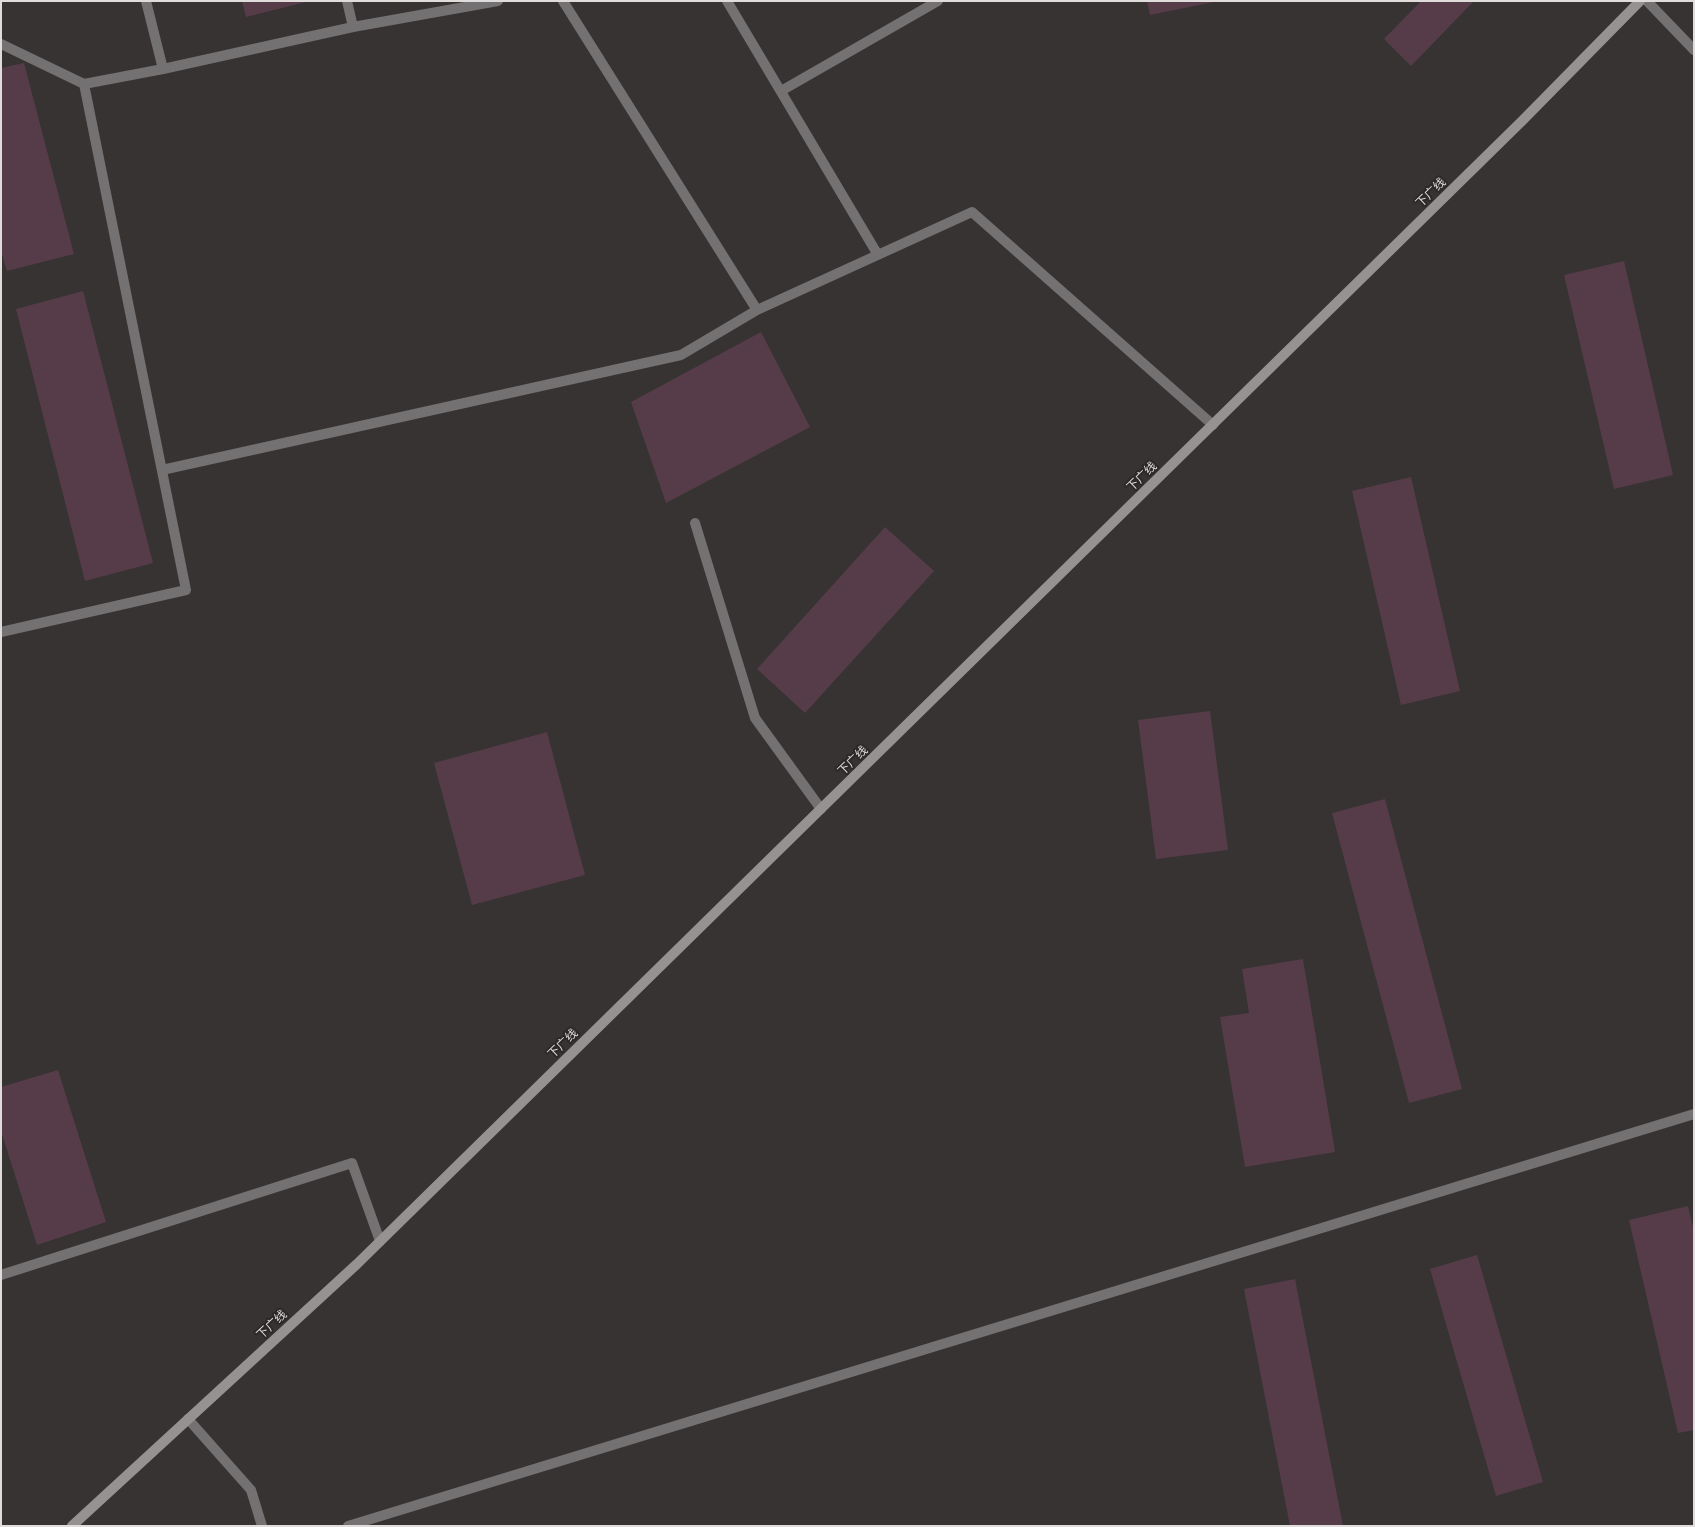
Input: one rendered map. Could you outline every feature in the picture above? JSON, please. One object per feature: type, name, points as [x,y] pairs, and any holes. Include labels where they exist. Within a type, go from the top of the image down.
[{"type":"main road","name":"下广线","points":[[72,1526],[380,1241],[1523,120],[1640,1]]},
{"type":"street","points":[[146,1],[163,69]]},
{"type":"street","points":[[347,1],[353,27]]},
{"type":"street","points":[[1,44],[84,84],[163,69],[353,27],[498,1]]},
{"type":"street","points":[[563,1],[757,310]]},
{"type":"street","points":[[728,1],[878,255]]},
{"type":"street","points":[[780,91],[938,1]]},
{"type":"street","points":[[1647,1],[1694,50]]},
{"type":"street","points":[[1,632],[186,590],[84,84]]},
{"type":"street","points":[[162,470],[681,355],[757,310],[972,212],[1213,425]]},
{"type":"street","points":[[694,523],[755,718],[821,809]]},
{"type":"street","points":[[348,1526],[1694,1114]]},
{"type":"street","points":[[1,1275],[352,1163],[380,1241]]},
{"type":"street","points":[[188,1419],[251,1490],[262,1526]]},
{"type":"building","points":[[242,1],[306,1],[306,2],[246,17]]},
{"type":"building","points":[[1147,1],[1214,1],[1214,2],[1150,15]]},
{"type":"building","points":[[1421,1],[1474,1],[1411,66],[1384,39]]},
{"type":"building","points":[[24,63],[74,254],[7,271],[1,251],[1,68]]},
{"type":"building","points":[[1624,261],[1673,475],[1614,489],[1564,275]]},
{"type":"building","points":[[83,291],[153,563],[85,581],[16,309]]},
{"type":"building","points":[[761,332],[810,427],[666,503],[631,402]]},
{"type":"building","points":[[1411,477],[1460,691],[1401,705],[1352,491]]},
{"type":"building","points":[[885,527],[934,571],[805,713],[757,669]]},
{"type":"building","points":[[1210,711],[1228,850],[1156,859],[1138,720]]},
{"type":"building","points":[[547,732],[585,875],[472,905],[434,763]]},
{"type":"building","points":[[1385,799],[1462,1089],[1409,1103],[1332,813]]},
{"type":"building","points":[[1303,959],[1335,1152],[1245,1167],[1220,1017],[1249,1013],[1242,969]]},
{"type":"building","points":[[58,1070],[106,1222],[37,1245],[1,1131],[1,1087]]},
{"type":"building","points":[[1688,1206],[1694,1232],[1694,1430],[1678,1433],[1629,1220]]},
{"type":"building","points":[[1477,1255],[1543,1482],[1496,1496],[1430,1269]]},
{"type":"building","points":[[1295,1279],[1343,1526],[1290,1526],[1244,1289]]}]
